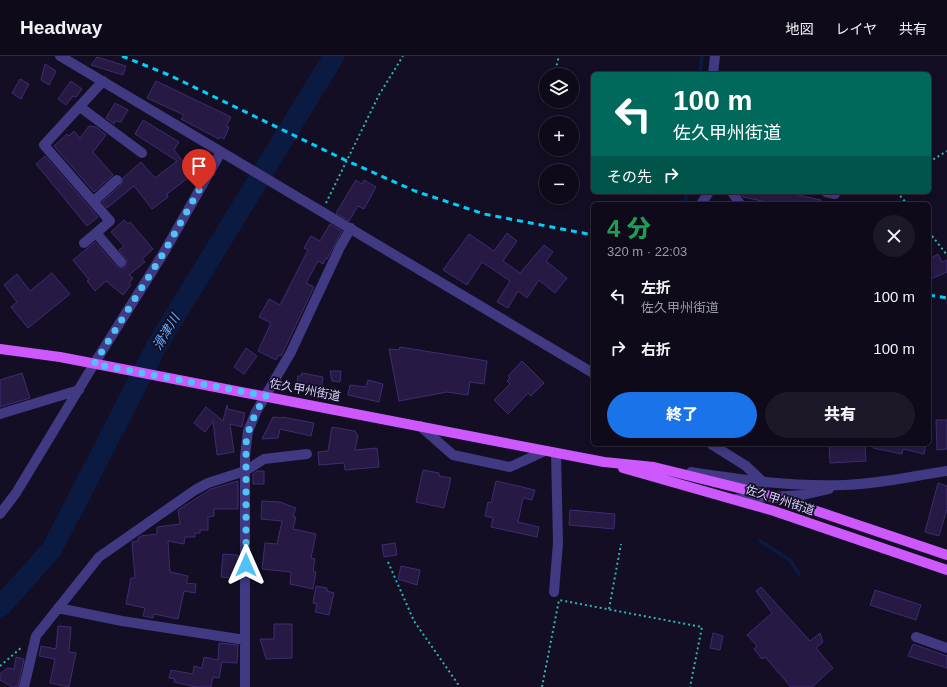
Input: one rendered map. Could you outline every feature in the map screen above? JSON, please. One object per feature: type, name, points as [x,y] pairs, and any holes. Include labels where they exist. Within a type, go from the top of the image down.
[{"type":"main road","name":"佐久甲州街道","points":[[0,348],[97,364],[604,462],[654,467],[775,498],[947,555]]},
{"type":"main road","name":"佐久甲州街道","points":[[604,462],[653,478],[774,511],[947,570]]},
{"type":"street","points":[[60,56],[224,154],[352,228],[591,372]]},
{"type":"street","points":[[713,72],[715,56]]},
{"type":"street","points":[[84,243],[110,221],[94,201],[44,146],[103,81]]},
{"type":"street","points":[[80,107],[142,153]]},
{"type":"street","points":[[0,514],[16,493],[79,390],[97,364],[224,154]]},
{"type":"street","points":[[94,201],[117,180]]},
{"type":"street","points":[[245,687],[245,471],[248,431],[256,412],[291,352],[340,247],[352,228]]},
{"type":"street","points":[[96,233],[121,262]]},
{"type":"street","points":[[0,414],[79,390]]},
{"type":"street","points":[[420,426],[453,455],[510,467],[545,451]]},
{"type":"street","points":[[714,446],[746,466],[764,483]]},
{"type":"street","points":[[554,592],[558,543],[556,453]]},
{"type":"street","points":[[27,687],[33,644],[42,628],[99,557],[195,490],[208,483],[245,471],[264,459],[307,454]]},
{"type":"street","points":[[654,467],[764,483],[803,486],[847,485]]},
{"type":"street","points":[[734,499],[775,498],[803,495],[847,485],[947,471]]},
{"type":"street","points":[[58,608],[122,621],[245,640]]},
{"type":"street","points":[[916,638],[947,648]]},
{"type":"path","points":[[320,210],[379,95],[403,56]]},
{"type":"path","points":[[555,68],[558,56]]},
{"type":"path","points":[[931,161],[947,151]]},
{"type":"path","points":[[931,235],[947,255]]},
{"type":"path","points":[[609,609],[621,544]]},
{"type":"path","points":[[388,562],[414,621],[460,687]]},
{"type":"path","points":[[542,687],[559,600],[702,627],[690,687]]},
{"type":"path","points":[[0,666],[27,643],[33,644]]},
{"type":"building","points":[[97,57],[126,66],[123,75],[91,65]]},
{"type":"building","points":[[45,64],[56,71],[49,85],[41,80]]},
{"type":"building","points":[[20,79],[29,84],[21,99],[12,93]]},
{"type":"building","points":[[71,81],[82,89],[76,97],[73,96],[66,105],[58,99]]},
{"type":"building","points":[[156,81],[231,117],[226,126],[229,127],[224,139],[220,137],[219,139],[181,119],[184,115],[147,98]]},
{"type":"building","points":[[115,103],[128,110],[121,122],[115,121],[114,124],[106,118]]},
{"type":"building","points":[[143,120],[179,142],[174,150],[193,174],[167,194],[168,197],[152,209],[134,186],[107,208],[102,202],[121,185],[123,178],[141,162],[155,178],[177,161],[135,134]]},
{"type":"building","points":[[89,126],[96,127],[106,135],[93,152],[113,175],[94,192],[54,146],[67,134],[69,136],[74,131],[80,138]]},
{"type":"building","points":[[45,156],[98,217],[87,226],[36,164]]},
{"type":"building","points":[[356,180],[362,184],[364,180],[376,187],[364,209],[358,206],[349,221],[336,213]]},
{"type":"building","points":[[741,194],[793,194],[821,200],[821,202],[767,202],[743,197]]},
{"type":"building","points":[[124,220],[128,224],[130,222],[153,249],[142,259],[145,262],[129,275],[133,278],[129,283],[131,285],[123,295],[106,281],[95,291],[87,281],[89,280],[73,260],[95,242],[116,266],[119,268],[125,267],[127,260],[119,250],[124,246],[111,232]]},
{"type":"building","points":[[330,224],[342,231],[327,259],[326,258],[323,264],[318,261],[306,283],[314,287],[281,356],[279,355],[276,360],[258,351],[271,323],[259,317],[269,299],[280,305],[308,250],[304,248],[311,236],[320,241]]},
{"type":"building","points":[[507,233],[517,241],[503,261],[520,273],[544,245],[553,252],[546,261],[567,278],[555,293],[539,280],[527,298],[518,291],[508,308],[497,302],[510,281],[482,262],[467,285],[443,270],[469,234],[494,251]]},
{"type":"building","points":[[938,254],[942,262],[947,260],[947,272],[931,279],[931,258]]},
{"type":"building","points":[[52,273],[70,294],[28,328],[11,307],[17,302],[4,285],[17,274],[30,291]]},
{"type":"building","points":[[400,347],[487,361],[484,384],[470,382],[468,395],[447,392],[399,401],[389,349],[399,350]]},
{"type":"building","points":[[246,348],[257,356],[244,374],[234,367]]},
{"type":"building","points":[[522,361],[544,383],[531,396],[528,393],[508,414],[494,400],[510,384],[507,381],[510,378],[508,376]]},
{"type":"building","points":[[330,371],[341,371],[340,382],[332,381]]},
{"type":"building","points":[[22,373],[30,398],[0,407],[0,380]]},
{"type":"building","points":[[302,373],[323,377],[321,390],[307,387],[306,390],[296,387],[298,376],[301,376]]},
{"type":"building","points":[[368,380],[383,384],[379,402],[348,395],[350,385],[366,387]]},
{"type":"building","points":[[227,405],[228,409],[245,413],[242,427],[230,424],[234,452],[217,455],[213,421],[205,432],[194,423],[206,407],[223,421]]},
{"type":"building","points":[[273,417],[282,417],[314,423],[311,436],[280,429],[278,438],[262,439]]},
{"type":"building","points":[[936,420],[947,420],[947,449],[937,450]]},
{"type":"building","points":[[332,427],[355,431],[358,436],[355,450],[377,448],[379,467],[345,470],[344,463],[319,465],[318,452],[328,451]]},
{"type":"building","points":[[829,446],[865,446],[866,461],[830,463]]},
{"type":"building","points":[[873,446],[926,446],[924,454],[903,449],[902,454],[873,448]]},
{"type":"building","points":[[423,470],[439,473],[439,476],[451,478],[444,508],[416,502]]},
{"type":"building","points":[[257,471],[264,471],[264,484],[253,484],[253,474]]},
{"type":"building","points":[[238,481],[238,509],[214,509],[214,516],[208,517],[208,530],[200,530],[200,533],[195,533],[195,537],[185,537],[184,544],[168,541],[170,572],[188,576],[186,583],[196,584],[195,593],[184,591],[178,619],[154,614],[153,618],[143,616],[145,608],[126,604],[131,578],[135,578],[132,542],[138,541],[138,538],[141,536],[157,534],[157,527],[180,524],[178,510],[211,489]]},
{"type":"building","points":[[496,481],[535,490],[532,500],[523,498],[518,522],[539,527],[537,537],[491,527],[493,518],[485,516],[488,502],[491,503]]},
{"type":"building","points":[[938,483],[947,486],[947,509],[939,536],[925,532]]},
{"type":"building","points":[[262,501],[280,502],[296,508],[293,516],[296,517],[293,529],[316,534],[311,558],[315,559],[313,571],[316,572],[313,589],[290,584],[291,572],[262,569],[265,543],[277,544],[282,521],[261,519]]},
{"type":"building","points":[[570,510],[615,514],[614,529],[569,525]]},
{"type":"building","points":[[395,543],[397,555],[384,557],[382,545]]},
{"type":"building","points":[[223,554],[238,555],[238,579],[221,577]]},
{"type":"building","points":[[401,566],[420,570],[417,585],[398,579]]},
{"type":"building","points":[[316,586],[327,588],[327,591],[334,593],[329,615],[315,612],[317,604],[313,603]]},
{"type":"building","points":[[761,587],[810,641],[820,633],[823,642],[816,648],[833,668],[812,687],[791,687],[765,657],[762,659],[754,649],[757,646],[747,635],[772,613],[756,591]]},
{"type":"building","points":[[875,590],[921,605],[916,620],[870,605]]},
{"type":"building","points":[[274,624],[292,624],[292,658],[266,659],[260,639],[274,639]]},
{"type":"building","points":[[58,626],[71,627],[69,652],[76,653],[69,687],[50,683],[55,659],[39,656],[41,646],[56,649]]},
{"type":"building","points":[[713,633],[723,636],[720,650],[710,648]]},
{"type":"building","points":[[219,643],[238,645],[237,663],[222,662],[219,678],[213,677],[211,687],[196,687],[174,682],[175,679],[169,678],[171,670],[193,674],[194,666],[202,668],[204,657],[218,660]]},
{"type":"building","points":[[913,644],[947,656],[947,668],[908,656]]},
{"type":"building","points":[[16,657],[24,659],[18,687],[12,687],[0,680],[0,674],[7,668],[14,669]]},
{"type":"waterway","name":"滑津川","points":[[0,607],[52,549],[156,347],[334,56]]},
{"type":"waterway","points":[[700,72],[702,56]]},
{"type":"waterway","points":[[685,202],[687,194]]},
{"type":"waterway","points":[[760,541],[791,561],[799,574]]},
{"type":"railway","points":[[122,56],[169,75],[345,160],[415,191],[484,214],[591,235]]},
{"type":"railway","points":[[931,295],[947,298]]},
{"type":"route","points":[[199,190],[163,254],[94,364],[266,396],[256,412],[248,431],[246,443],[246,565]]}]
